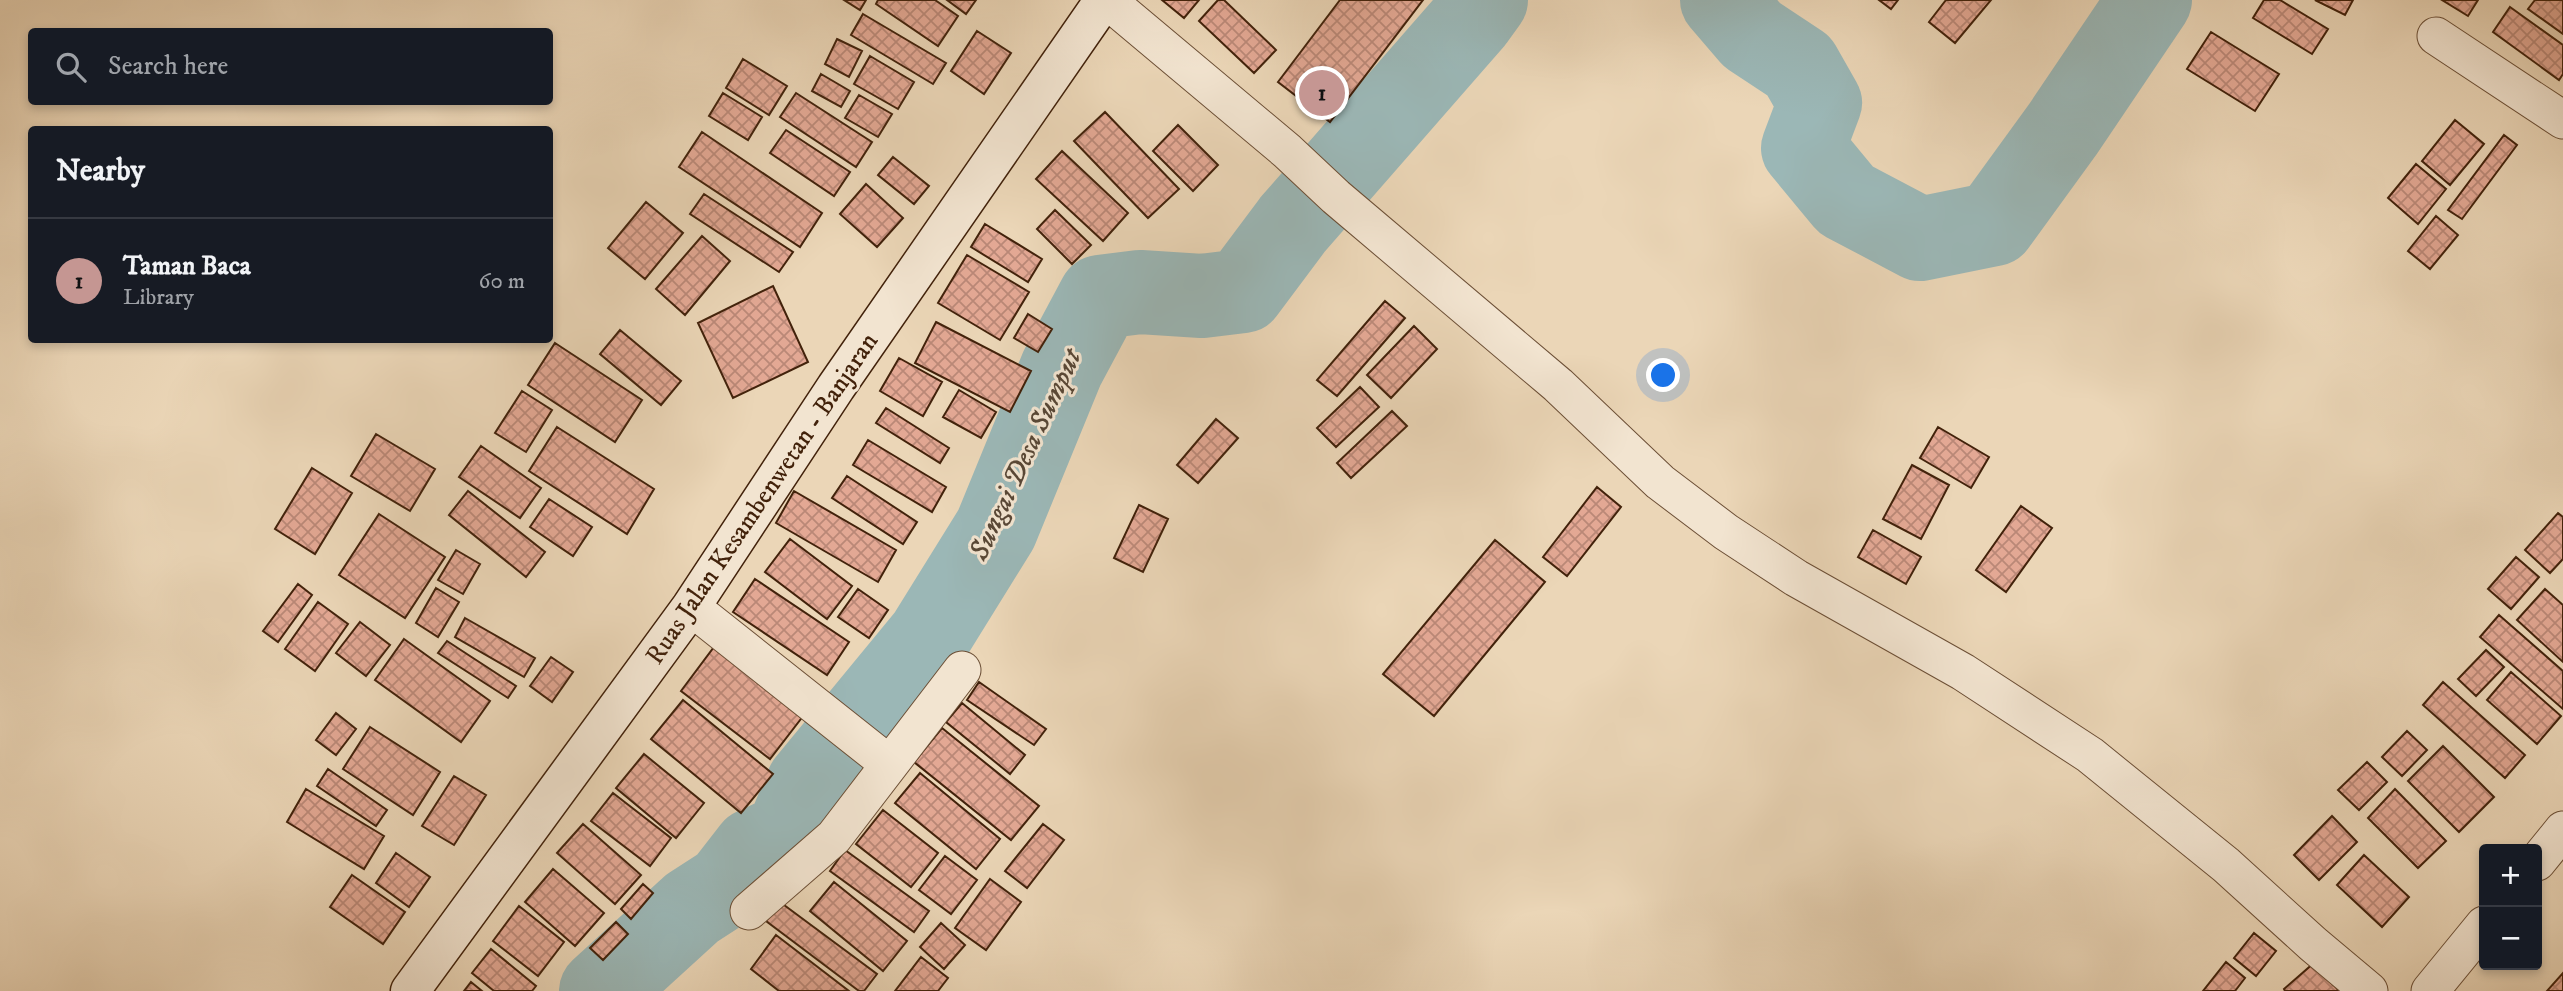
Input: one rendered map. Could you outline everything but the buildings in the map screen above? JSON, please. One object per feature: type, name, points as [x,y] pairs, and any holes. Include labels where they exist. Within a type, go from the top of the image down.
[{"type":"main road","name":"Ruas Jalan Kesambenwetan - Banjaran","points":[[410,991],[691,607],[836,387],[1105,0]]},
{"type":"street","points":[[1105,0],[1287,151],[1336,197],[1558,385],[1660,481],[1726,532],[1796,578],[1963,672],[2090,755],[2226,865],[2369,991]]},
{"type":"street","points":[[2436,36],[2563,120]]},
{"type":"street","points":[[691,607],[881,756]]},
{"type":"street","points":[[749,911],[834,837],[881,756],[962,670]]},
{"type":"street","points":[[2542,856],[2563,830]]},
{"type":"street","points":[[2430,991],[2479,931]]},
{"type":"waterway","name":"Sungai Desa Sumput","points":[[601,991],[692,908],[726,886],[754,850],[787,835],[808,784],[929,637],[996,529],[1062,368],[1100,297],[1140,292],[1202,296],[1243,291],[1293,224],[1486,0]]},
{"type":"waterway","name":"Sungai Desa Sumput","points":[[1722,0],[1752,35],[1799,66],[1820,103],[1803,148],[1846,200],[1920,239],[1994,224],[2063,129],[2150,0]]},
{"type":"place","name":"Taman Baca","points":[[1322,93]]}]
